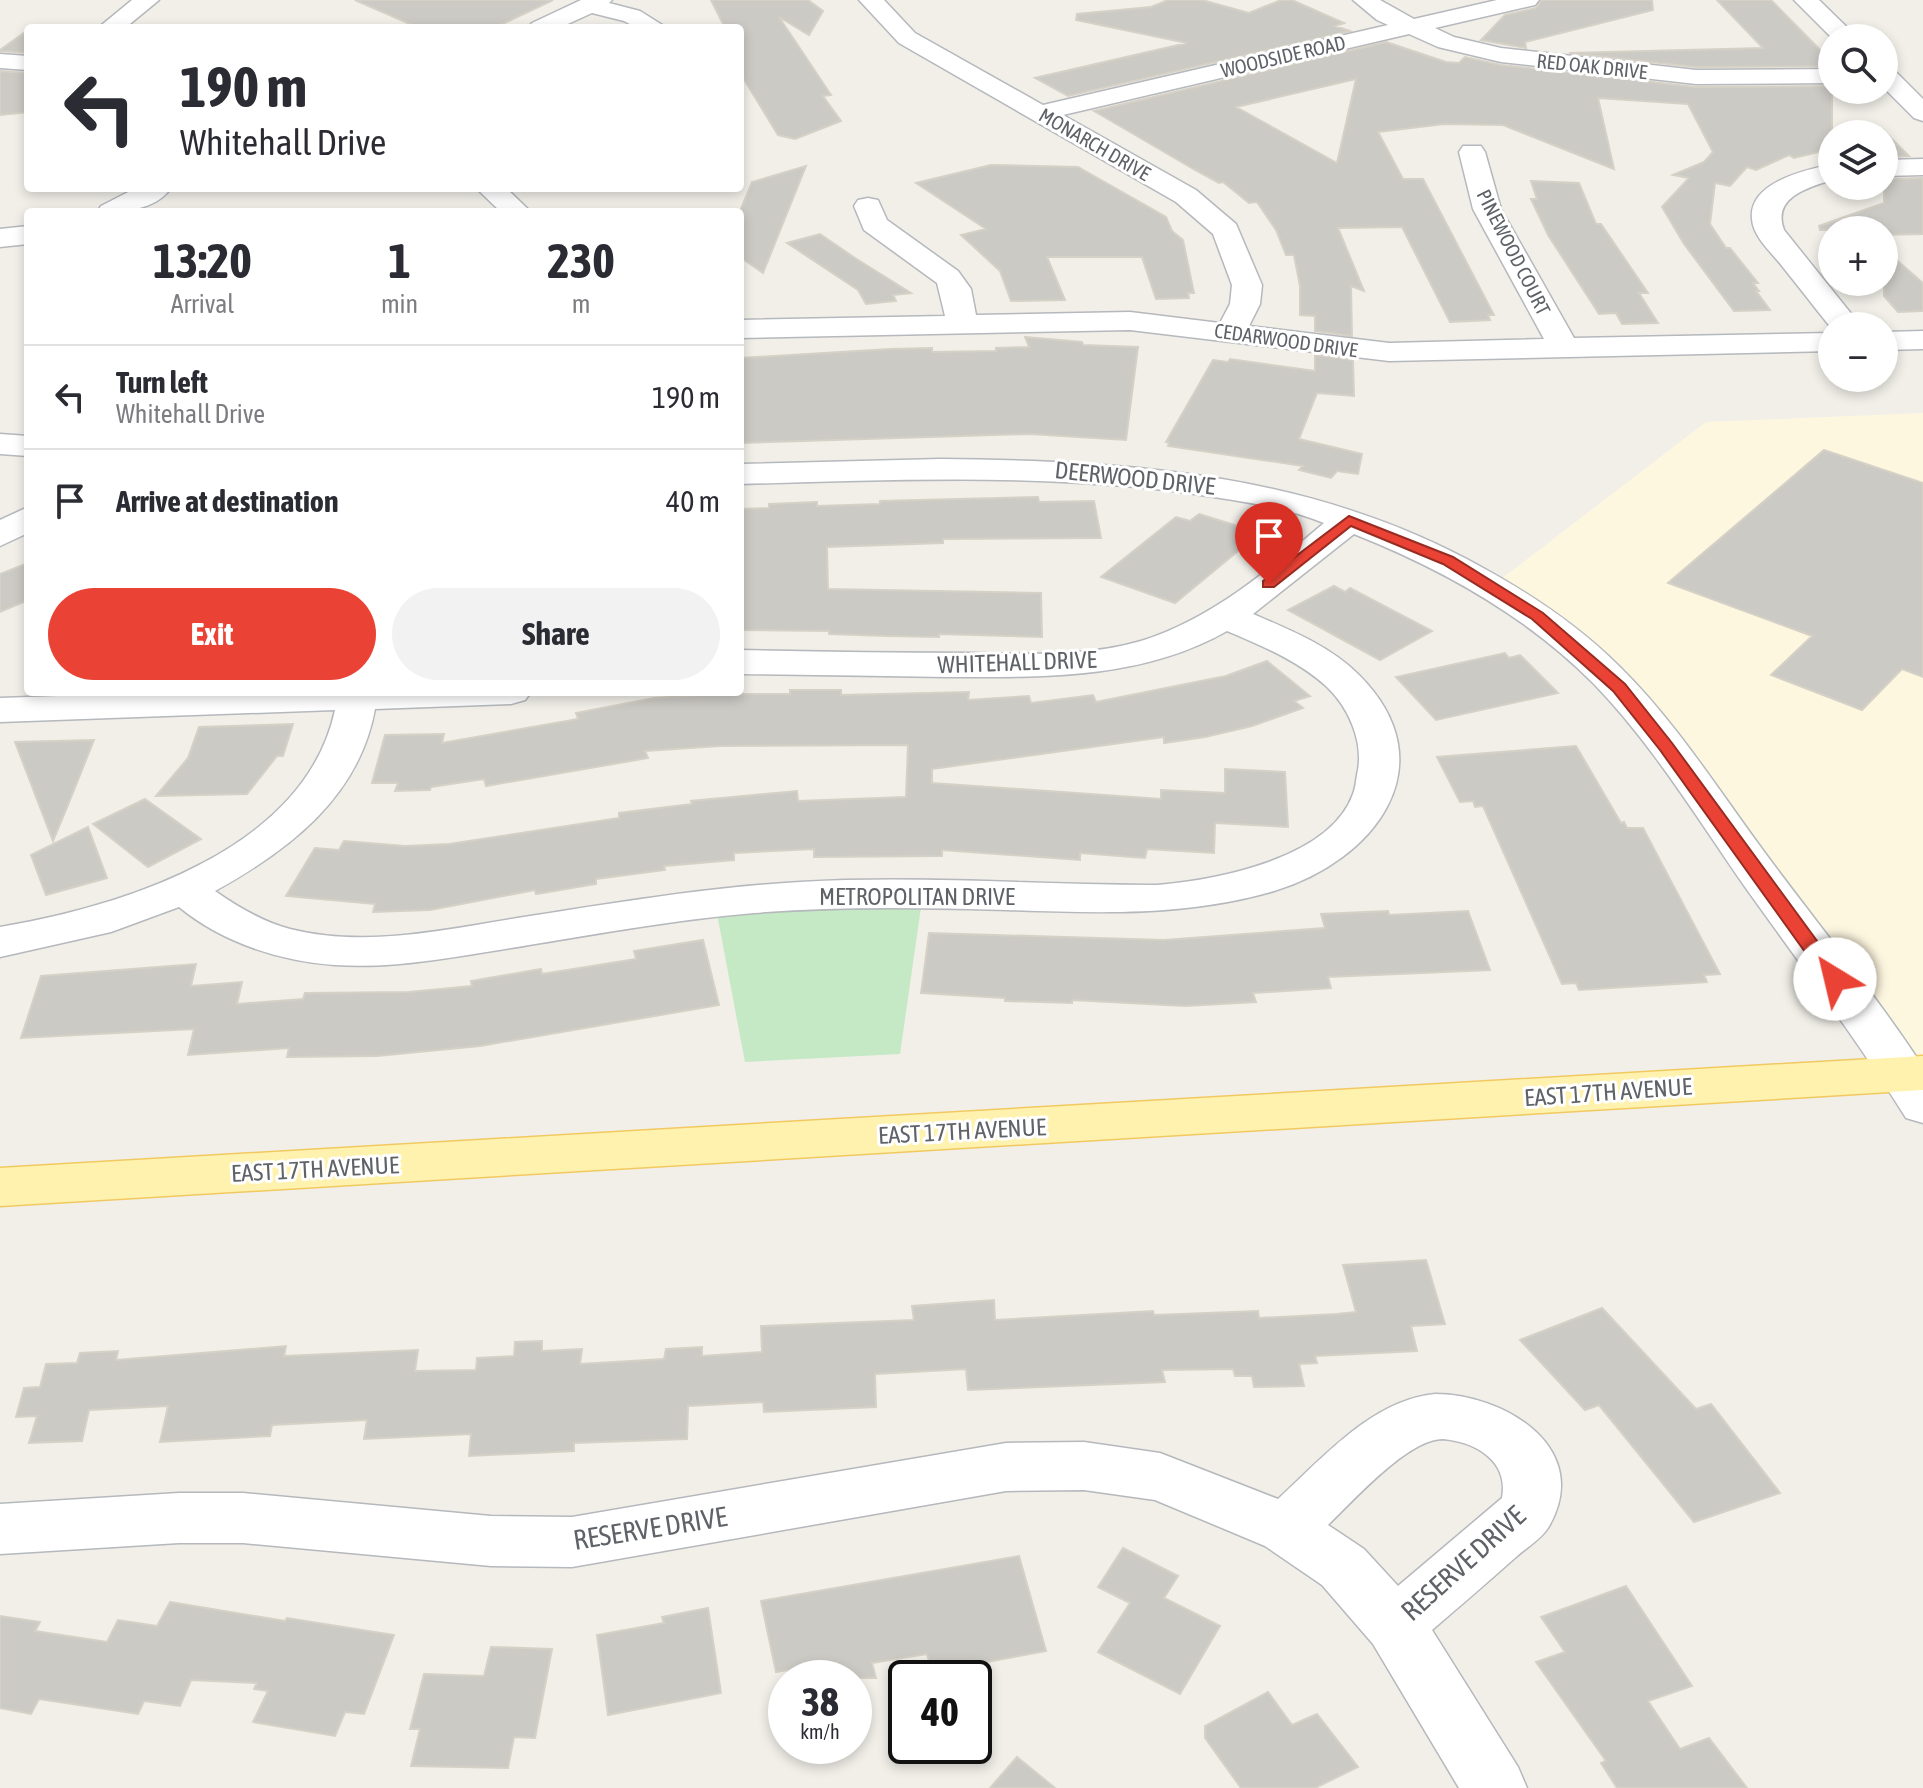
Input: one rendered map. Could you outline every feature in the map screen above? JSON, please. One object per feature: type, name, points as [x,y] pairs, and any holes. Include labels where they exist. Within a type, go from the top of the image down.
[{"type":"main road","name":"EAST 17TH AVENUE","points":[[0,1187],[1916,1084]]},
{"type":"street","points":[[115,24],[147,0]]},
{"type":"street","name":"MONARCH DRIVE","points":[[871,0],[902,35],[1186,196],[1222,226],[1231,239],[1248,290],[1245,304],[1230,332]]},
{"type":"street","name":"RED OAK DRIVE","points":[[1365,0],[1385,15],[1463,48],[1522,58],[1696,77],[1818,76]]},
{"type":"street","name":"WOODSIDE ROAD","points":[[1040,113],[1527,0]]},
{"type":"street","points":[[1806,0],[1831,24]]},
{"type":"street","points":[[549,24],[594,3],[647,24]]},
{"type":"street","points":[[0,61],[24,63]]},
{"type":"street","points":[[1898,75],[1915,74]]},
{"type":"street","points":[[1898,89],[1923,113]]},
{"type":"street","name":"PINEWOOD COURT","points":[[1472,152],[1487,209],[1564,348]]},
{"type":"street","points":[[1898,168],[1923,167]]},
{"type":"street","points":[[1818,176],[1783,190],[1769,204],[1765,219],[1770,232],[1835,312]]},
{"type":"street","points":[[132,208],[152,192]]},
{"type":"street","points":[[494,192],[512,208]]},
{"type":"street","points":[[868,206],[874,224],[948,277],[956,289],[962,324]]},
{"type":"street","points":[[0,238],[24,235]]},
{"type":"street","name":"CEDARWOOD DRIVE","points":[[744,329],[1130,321],[1366,351],[1818,342]]},
{"type":"street","points":[[1898,341],[1923,340]]},
{"type":"street","points":[[0,444],[24,446]]},
{"type":"street","name":"DEERWOOD DRIVE","points":[[744,474],[1017,468],[1101,471],[1213,485],[1281,500],[1349,520],[1423,549],[1492,586],[1563,636],[1619,688],[1666,746],[1916,1084]]},
{"type":"street","points":[[0,535],[24,520]]},
{"type":"street","name":"WHITEHALL DRIVE","points":[[744,662],[1059,665],[1146,651],[1178,640],[1225,616],[1313,552],[1349,520]]},
{"type":"street","name":"METROPOLITAN DRIVE","points":[[184,889],[227,921],[261,936],[304,947],[357,951],[419,948],[649,912],[768,898],[941,893],[1157,899],[1188,898],[1241,888],[1308,861],[1346,833],[1373,796],[1380,769],[1379,750],[1371,722],[1342,680],[1289,644],[1225,616]]},
{"type":"street","points":[[0,710],[334,696]]},
{"type":"street","points":[[0,942],[90,924],[142,907],[184,889],[247,854],[307,803],[331,774],[345,748],[358,696]]},
{"type":"street","name":"RESERVE DRIVE","points":[[1286,1528],[1370,1454],[1406,1425],[1420,1419],[1437,1417],[1471,1421],[1511,1442],[1519,1450],[1530,1474],[1531,1505],[1525,1514],[1395,1625]]},
{"type":"street","name":"RESERVE DRIVE","points":[[0,1529],[179,1518],[243,1518],[491,1541],[572,1542],[1006,1467],[1084,1466],[1160,1477],[1286,1528],[1343,1567],[1395,1625],[1495,1788]]},
{"type":"shaded area","points":[[1923,413],[1923,1073],[1669,751],[1492,586],[1706,422]]},
{"type":"green space","points":[[923,893],[900,1054],[745,1062],[715,903]]},
{"type":"building","points":[[355,0],[553,0],[502,24],[410,24]]},
{"type":"building","points":[[711,0],[808,0],[823,11],[809,35],[779,17],[831,95],[823,96],[841,121],[795,139],[778,135],[744,80],[744,24],[723,24]]},
{"type":"building","points":[[1168,0],[1202,0],[1249,13],[1281,0],[1292,0],[1344,23],[1335,26],[1350,31],[1068,96],[1035,78],[1187,43],[1076,20],[1077,14],[1151,7]]},
{"type":"building","points":[[1542,0],[1652,0],[1653,10],[1525,42],[1526,48],[1481,40],[1505,15],[1536,8]]},
{"type":"building","points":[[1717,0],[1771,0],[1818,48],[1818,66],[1696,67],[1569,53],[1763,48]]},
{"type":"building","points":[[24,33],[24,53],[0,50]]},
{"type":"building","points":[[1386,42],[1446,62],[1459,63],[1465,57],[1501,65],[1696,87],[1818,86],[1818,104],[1832,104],[1832,120],[1818,120],[1818,152],[1794,158],[1789,155],[1756,170],[1747,167],[1730,186],[1715,183],[1710,224],[1726,248],[1730,248],[1758,283],[1753,283],[1759,291],[1756,291],[1770,310],[1734,311],[1684,244],[1662,207],[1689,178],[1673,175],[1704,162],[1713,152],[1688,104],[1598,98],[1614,169],[1503,125],[1444,124],[1378,132],[1403,179],[1423,179],[1494,315],[1488,315],[1490,320],[1450,322],[1402,227],[1338,228],[1364,291],[1351,286],[1352,336],[1315,331],[1315,316],[1300,315],[1300,286],[1294,255],[1286,255],[1276,230],[1257,202],[1249,203],[1223,182],[1219,183],[1094,111]],"holes":[[[1356,79],[1337,163],[1236,107]]]},
{"type":"building","points":[[0,71],[24,73],[24,112],[0,115]]},
{"type":"building","points":[[1898,145],[1909,156],[1898,156]]},
{"type":"building","points":[[991,165],[1078,167],[1166,217],[1172,231],[1183,240],[1194,293],[1188,293],[1189,298],[1156,299],[1142,257],[1047,257],[1065,300],[1011,301],[1000,271],[961,235],[986,229],[916,183]]},
{"type":"building","points":[[806,166],[763,273],[744,260],[744,208],[741,208],[752,182]]},
{"type":"building","points":[[1923,178],[1923,234],[1898,235],[1898,216],[1847,216],[1884,203],[1884,200],[1898,200],[1898,179]]},
{"type":"building","points":[[1531,181],[1579,183],[1596,224],[1601,224],[1648,293],[1639,293],[1658,323],[1622,324],[1616,313],[1599,314],[1548,235],[1531,199],[1537,199]]},
{"type":"building","points":[[820,234],[911,293],[893,295],[896,301],[866,304],[858,290],[787,243]]},
{"type":"building","points":[[1898,261],[1923,283],[1923,311],[1898,312],[1884,296],[1898,296]]},
{"type":"building","points":[[1025,337],[1082,342],[1083,345],[1138,347],[1126,440],[1030,434],[744,443],[744,358],[890,349],[932,348],[932,352],[1029,347]]},
{"type":"building","points":[[1315,355],[1353,360],[1354,396],[1317,393],[1299,439],[1362,454],[1358,474],[1337,471],[1331,478],[1299,470],[1303,466],[1168,446],[1169,442],[1166,442],[1213,360],[1228,362],[1230,359],[1315,371]]},
{"type":"building","points":[[1824,450],[1923,483],[1923,677],[1902,669],[1862,710],[1771,675],[1812,636],[1668,583]]},
{"type":"building","points":[[1038,497],[1039,502],[1094,501],[1101,538],[943,539],[943,543],[827,547],[828,589],[1041,593],[1042,637],[887,636],[829,634],[829,631],[744,630],[744,509],[769,508],[769,504],[817,502],[817,506],[880,504],[880,501]]},
{"type":"building","points":[[1199,514],[1260,533],[1175,603],[1101,577],[1176,517],[1190,521]]},
{"type":"building","points":[[24,565],[24,602],[0,612],[0,574]]},
{"type":"building","points":[[1334,586],[1345,592],[1350,588],[1432,631],[1380,660],[1288,610]]},
{"type":"building","points":[[1505,653],[1509,658],[1520,655],[1558,693],[1436,720],[1396,677]]},
{"type":"building","points":[[1267,661],[1310,696],[1294,701],[1303,708],[1252,726],[1205,737],[1164,743],[1164,737],[932,769],[932,783],[1161,799],[1161,790],[1225,793],[1225,769],[1285,772],[1288,827],[1215,823],[1214,853],[1147,849],[1145,858],[1080,853],[1080,860],[942,850],[942,856],[814,857],[814,849],[734,853],[734,860],[664,866],[665,870],[596,879],[596,884],[536,894],[535,890],[430,910],[373,912],[375,904],[286,896],[315,848],[339,850],[344,841],[405,846],[449,844],[619,818],[619,813],[692,804],[691,801],[797,791],[798,801],[906,797],[908,745],[720,746],[645,751],[648,758],[486,786],[484,779],[431,787],[430,790],[395,791],[398,783],[372,783],[385,735],[444,734],[442,743],[578,719],[576,713],[654,698],[841,690],[841,695],[969,692],[968,700],[1029,696],[1031,703],[1093,695],[1096,702],[1226,676]]},
{"type":"building","points":[[293,724],[283,756],[277,756],[247,794],[156,796],[188,758],[199,727]]},
{"type":"building","points":[[94,740],[68,805],[53,841],[15,742]]},
{"type":"building","points":[[1576,746],[1621,823],[1624,822],[1627,828],[1643,828],[1720,974],[1704,975],[1707,982],[1579,990],[1576,983],[1562,984],[1483,806],[1475,807],[1473,801],[1460,802],[1437,757]]},
{"type":"building","points":[[145,799],[201,839],[148,867],[93,824]]},
{"type":"building","points":[[88,827],[107,878],[46,895],[31,855]]},
{"type":"building","points":[[1388,911],[1389,915],[1468,911],[1490,970],[1328,977],[1331,988],[1253,993],[1256,1002],[1185,1006],[1072,1000],[1072,1003],[1005,1001],[1005,998],[921,993],[929,933],[1164,940],[1325,928],[1321,914]]},
{"type":"building","points":[[703,940],[719,1005],[480,1046],[377,1056],[287,1057],[289,1048],[188,1055],[194,1029],[21,1038],[41,976],[196,964],[191,986],[242,982],[237,1004],[303,999],[305,993],[409,992],[472,986],[471,981],[541,969],[542,974],[636,959],[634,951]]},
{"type":"building","points":[[1426,1260],[1445,1324],[1411,1326],[1417,1351],[1315,1356],[1317,1363],[1299,1364],[1304,1386],[1254,1387],[1252,1376],[1235,1376],[1233,1369],[1162,1370],[1165,1382],[968,1390],[966,1369],[875,1374],[876,1407],[764,1412],[763,1402],[688,1406],[687,1439],[574,1443],[574,1451],[469,1456],[471,1434],[364,1439],[367,1420],[272,1425],[270,1436],[160,1442],[168,1406],[89,1410],[82,1441],[29,1443],[37,1416],[16,1417],[24,1388],[40,1387],[46,1364],[77,1363],[80,1353],[118,1351],[116,1360],[286,1346],[284,1356],[418,1350],[415,1371],[476,1370],[477,1358],[514,1356],[515,1342],[542,1341],[542,1351],[582,1349],[580,1364],[664,1359],[666,1349],[702,1347],[702,1356],[762,1352],[761,1326],[914,1320],[912,1306],[994,1300],[995,1320],[1153,1311],[1154,1315],[1258,1311],[1259,1318],[1337,1314],[1356,1312],[1343,1265]]},
{"type":"building","points":[[1602,1308],[1696,1409],[1711,1404],[1780,1493],[1694,1522],[1599,1405],[1585,1410],[1520,1340]]},
{"type":"building","points":[[1123,1548],[1178,1576],[1164,1598],[1220,1626],[1180,1694],[1098,1652],[1130,1603],[1098,1587]]},
{"type":"building","points":[[1019,1556],[1046,1651],[992,1661],[929,1660],[927,1654],[872,1663],[872,1660],[773,1660],[761,1601]]},
{"type":"building","points":[[1626,1586],[1692,1686],[1648,1701],[1680,1749],[1709,1738],[1747,1788],[1617,1788],[1601,1763],[1606,1761],[1536,1662],[1565,1652],[1541,1617]]},
{"type":"building","points":[[170,1602],[394,1635],[364,1714],[345,1712],[335,1736],[253,1722],[268,1691],[254,1689],[257,1683],[191,1680],[180,1706],[144,1701],[138,1714],[39,1699],[31,1714],[0,1708],[0,1616],[40,1622],[35,1631],[107,1642],[118,1620],[157,1626]]},
{"type":"building","points":[[708,1608],[721,1693],[608,1715],[597,1635],[664,1623],[662,1617]]},
{"type":"building","points":[[491,1647],[552,1649],[535,1738],[514,1737],[508,1768],[411,1766],[420,1729],[410,1729],[424,1674],[484,1676]]},
{"type":"building","points":[[1268,1692],[1292,1725],[1317,1714],[1358,1767],[1315,1788],[1241,1788],[1205,1738],[1205,1726]]},
{"type":"building","points":[[1017,1757],[1055,1788],[990,1788]]},
{"type":"route","points":[[1269,584],[1313,552],[1349,520],[1448,560],[1537,616],[1619,688],[1666,746],[1835,979]]}]
